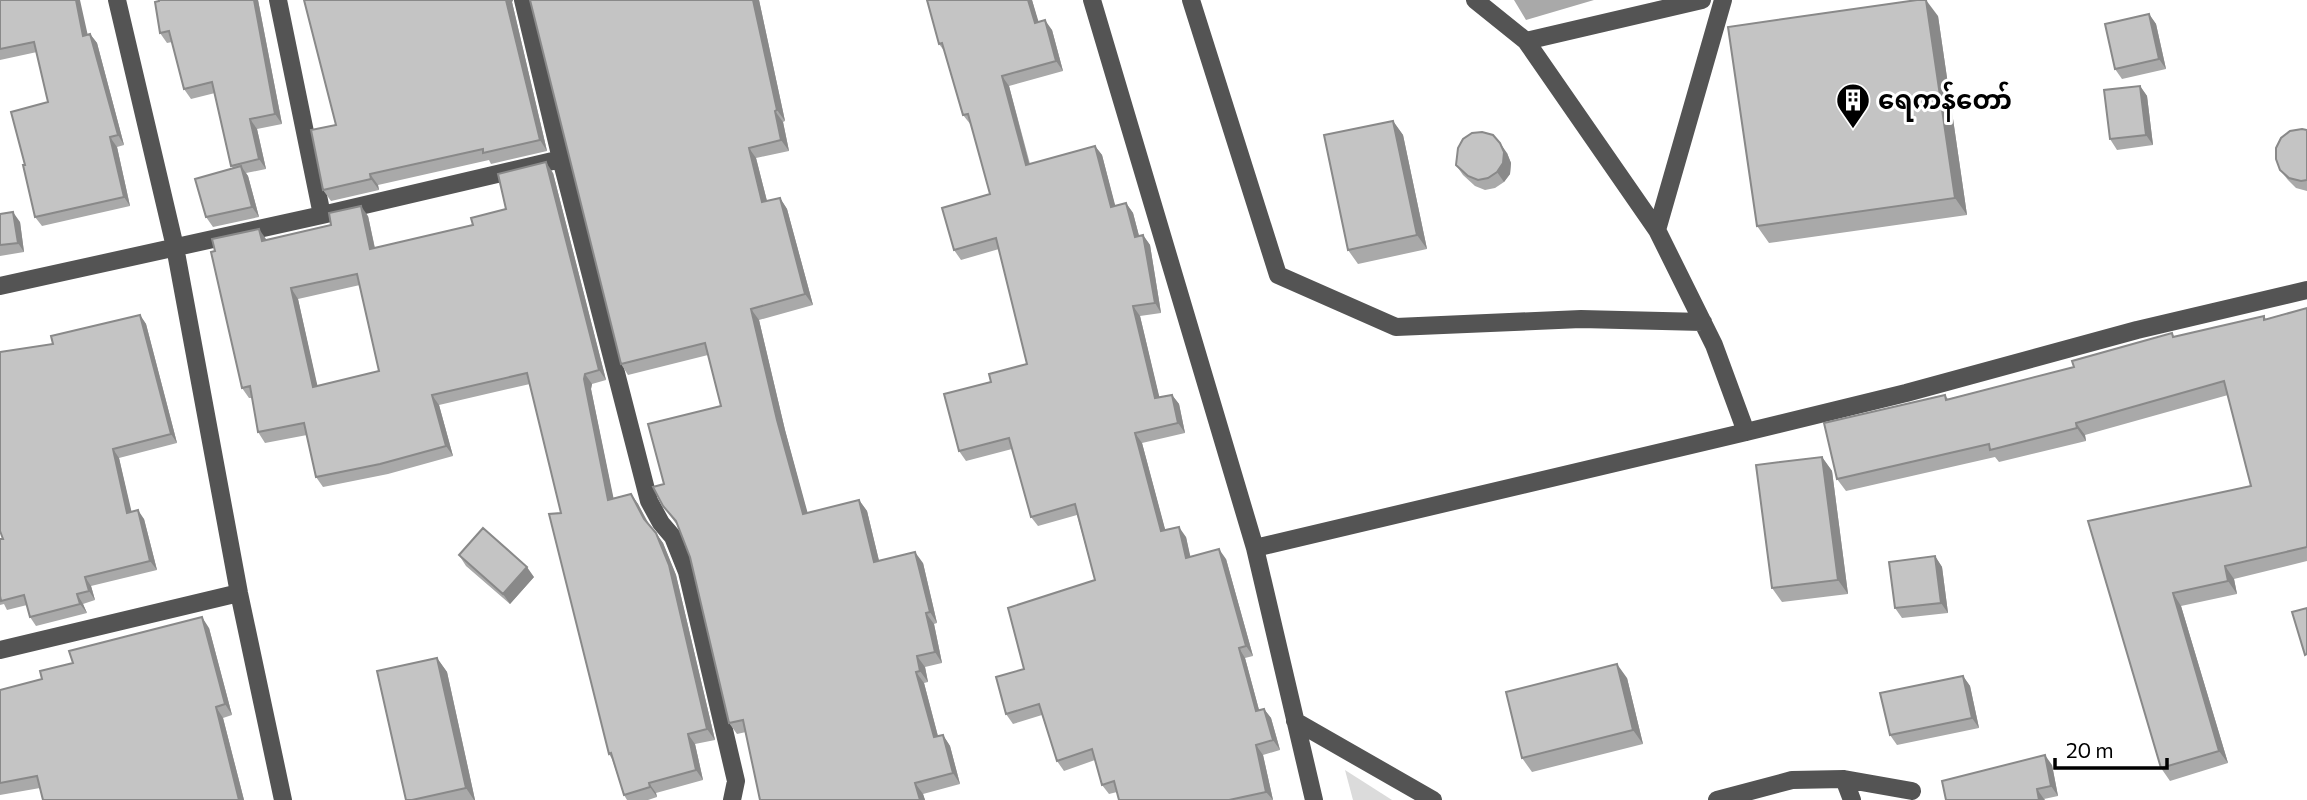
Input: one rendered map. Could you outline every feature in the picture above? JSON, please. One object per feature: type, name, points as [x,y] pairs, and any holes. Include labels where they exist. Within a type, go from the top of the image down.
[{"type":"street","points":[[117,0],[175,247],[239,593],[283,800]]},
{"type":"street","points":[[278,0],[322,215]]},
{"type":"street","points":[[523,0],[649,502],[673,537],[688,572],[736,780],[732,800]]},
{"type":"street","points":[[1092,0],[1255,548],[1314,800]]},
{"type":"street","points":[[1191,0],[1278,275],[1396,327],[1581,319],[1703,322]]},
{"type":"street","points":[[1475,0],[1526,41],[1657,230],[1714,345],[1746,432]]},
{"type":"street","points":[[1526,41],[1702,0]]},
{"type":"street","points":[[1657,230],[1723,0]]},
{"type":"street","points":[[0,286],[561,159]]},
{"type":"street","points":[[1255,548],[1906,393],[2137,330],[2307,290]]},
{"type":"street","points":[[0,650],[239,593]]},
{"type":"street","points":[[1295,721],[1433,800]]},
{"type":"street","points":[[1844,779],[1852,800]]},
{"type":"street","points":[[1717,800],[1792,780],[1844,779],[1912,791]]},
{"type":"shaded area","points":[[1345,770],[1392,800],[1353,800]]},
{"type":"building","points":[[0,0],[76,0],[83,36],[90,34],[118,135],[110,137],[124,197],[35,217],[11,112],[48,102],[34,42],[0,49]]},
{"type":"building","points":[[254,0],[275,114],[250,119],[259,159],[231,166],[212,82],[184,89],[169,31],[160,33],[155,2]]},
{"type":"building","points":[[304,0],[506,0],[540,140],[483,153],[483,149],[370,174],[371,179],[323,190],[311,130],[336,125]]},
{"type":"building","points":[[530,0],[753,0],[781,140],[749,148],[762,202],[780,198],[805,294],[751,309],[803,514],[859,500],[874,562],[915,552],[930,612],[926,613],[935,652],[917,656],[920,671],[916,672],[934,737],[943,735],[953,773],[915,783],[920,800],[760,800],[743,720],[729,723],[690,557],[676,521],[663,506],[653,487],[664,484],[648,424],[721,406],[705,343],[621,364]]},
{"type":"building","points":[[927,0],[1028,0],[1035,23],[1045,20],[1056,61],[1002,76],[1026,165],[1095,146],[1111,207],[1126,203],[1135,237],[1143,235],[1155,303],[1133,306],[1155,398],[1172,395],[1178,423],[1135,433],[1161,531],[1179,527],[1186,558],[1219,549],[1246,646],[1239,648],[1256,711],[1264,709],[1273,740],[1256,745],[1266,792],[1229,800],[1119,800],[1114,781],[1102,785],[1092,749],[1057,761],[1039,704],[1006,714],[996,677],[1024,669],[1008,608],[1095,580],[1075,504],[1031,517],[1009,438],[959,451],[944,394],[991,382],[989,374],[1027,364],[996,238],[954,250],[942,208],[990,194],[968,114],[963,115]]},
{"type":"building","name":"ရေကန်တော်","points":[[1926,0],[1955,198],[1757,226],[1728,27]]},
{"type":"building","points":[[2149,14],[2159,59],[2115,69],[2105,24]]},
{"type":"building","points":[[2140,86],[2146,135],[2110,139],[2104,90]]},
{"type":"building","points":[[1393,121],[1417,235],[1348,250],[1324,135]]},
{"type":"building","points":[[2307,130],[2307,180],[2301,181],[2289,178],[2280,170],[2276,148],[2281,138],[2290,131]]},
{"type":"building","points":[[1472,133],[1493,135],[1504,152],[1503,163],[1497,172],[1478,180],[1468,176],[1456,165],[1458,148],[1463,139]]},
{"type":"building","points":[[546,162],[599,370],[585,374],[584,379],[608,500],[631,494],[644,519],[656,533],[669,565],[707,729],[688,734],[696,770],[649,783],[650,787],[624,795],[611,753],[609,754],[549,514],[561,513],[527,373],[432,395],[446,446],[380,464],[316,477],[304,423],[258,432],[250,386],[242,388],[211,252],[215,251],[212,239],[259,229],[262,241],[331,225],[329,213],[361,206],[370,249],[473,225],[471,218],[506,209],[498,174]],"holes":[[[357,274],[379,371],[313,387],[291,288]]]},
{"type":"building","points":[[241,166],[252,207],[206,217],[195,179]]},
{"type":"building","points":[[13,212],[18,243],[0,245],[0,214]]},
{"type":"building","points":[[2307,308],[2307,547],[2225,566],[2228,581],[2173,593],[2219,751],[2161,768],[2088,521],[2251,486],[2224,381],[2076,423],[2077,428],[1990,450],[1989,444],[1837,479],[1824,423],[1945,395],[1946,400],[2074,367],[2072,361],[2172,333],[2173,337],[2264,316],[2264,320]]},
{"type":"building","points":[[140,315],[171,434],[113,449],[127,513],[138,510],[150,561],[85,577],[89,591],[77,594],[80,604],[30,617],[24,595],[1,601],[0,596],[0,539],[3,539],[0,531],[0,352],[53,344],[51,336]]},
{"type":"building","points":[[1822,457],[1838,580],[1772,588],[1756,465]]},
{"type":"building","points":[[483,528],[527,567],[503,594],[459,555]]},
{"type":"building","points":[[1935,556],[1941,603],[1895,608],[1889,562]]},
{"type":"building","points":[[2307,608],[2307,654],[2305,655],[2292,612]]},
{"type":"building","points":[[202,617],[225,704],[216,707],[239,800],[43,800],[37,776],[0,783],[0,690],[42,679],[40,671],[73,663],[69,651]]},
{"type":"building","points":[[437,658],[466,788],[406,800],[377,671]]},
{"type":"building","points":[[1617,664],[1633,730],[1522,758],[1506,692]]},
{"type":"building","points":[[1963,676],[1972,718],[1890,735],[1880,693]]},
{"type":"building","points":[[2045,755],[2051,786],[2037,789],[2039,800],[1946,800],[1942,781]]},
{"type":"place","name":"ရေကန်တော်","points":[[1853,130]]}]
